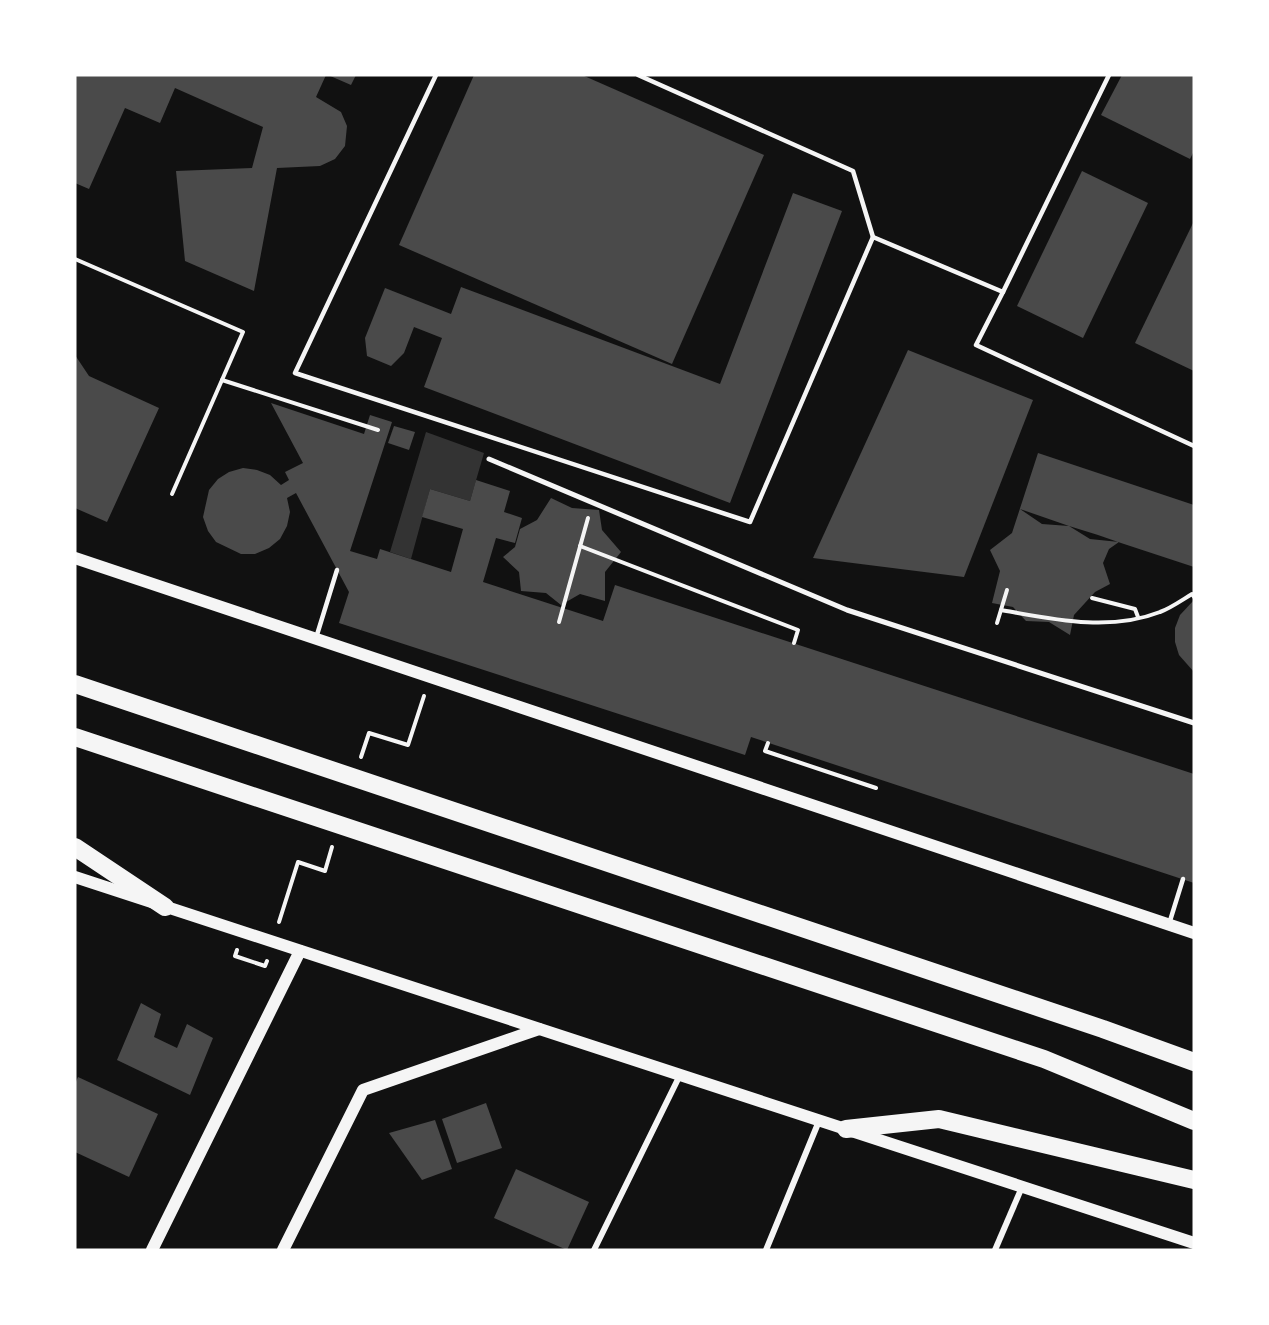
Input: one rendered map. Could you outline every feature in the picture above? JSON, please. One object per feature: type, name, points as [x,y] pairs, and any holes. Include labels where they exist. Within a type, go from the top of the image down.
[{"type":"highway","points":[[75,684],[1092,1025],[1194,1062]]},
{"type":"highway","points":[[75,737],[1044,1059],[1194,1121]]},
{"type":"highway","points":[[75,847],[165,907]]},
{"type":"highway","points":[[846,1129],[939,1119],[1194,1180]]},
{"type":"main road","points":[[75,558],[1194,933]]},
{"type":"main road","points":[[75,877],[1194,1243]]},
{"type":"main road","points":[[152,1250],[300,951]]},
{"type":"main road","points":[[283,1250],[363,1089],[539,1029]]},
{"type":"street","points":[[489,459],[847,610],[1194,723]]},
{"type":"street","points":[[594,1250],[680,1075]]},
{"type":"street","points":[[766,1250],[819,1120]]},
{"type":"street","points":[[995,1250],[1022,1186]]},
{"type":"lane","points":[[436,75],[295,373],[750,522],[873,237],[853,171],[638,75]]},
{"type":"lane","points":[[1109,75],[976,345],[1194,446]]},
{"type":"lane","points":[[873,237],[1003,292]]},
{"type":"lane","points":[[316,638],[338,570]]},
{"type":"lane","points":[[1169,924],[1183,879]]},
{"type":"path","points":[[75,259],[243,332],[172,494]]},
{"type":"path","points":[[222,380],[378,430]]},
{"type":"path","points":[[559,622],[592,503]]},
{"type":"path","points":[[580,546],[798,630],[794,643]]},
{"type":"path","points":[[997,623],[1007,590]]},
{"type":"path","points":[[1001,610],[1054,620],[1109,623],[1159,612],[1192,594],[1194,597]]},
{"type":"path","points":[[1092,598],[1135,609],[1138,617]]},
{"type":"path","points":[[768,743],[765,751],[876,788]]},
{"type":"path","points":[[235,956],[265,966]]},
{"type":"shaded area","points":[[426,432],[484,453],[470,501],[430,489],[411,559],[390,552]]},
{"type":"building","points":[[75,75],[326,75],[316,97],[341,112],[347,126],[345,146],[335,159],[320,166],[277,168],[254,291],[185,261],[176,171],[252,168],[263,127],[175,88],[160,123],[125,108],[89,189],[75,183]]},
{"type":"building","points":[[328,75],[356,75],[351,85]]},
{"type":"building","points":[[474,75],[582,75],[764,155],[672,364],[399,245]]},
{"type":"building","points":[[1122,75],[1194,75],[1194,151],[1190,159],[1101,115]]},
{"type":"building","points":[[1082,171],[1148,203],[1083,338],[1017,306]]},
{"type":"building","points":[[793,193],[842,211],[730,503],[424,387],[442,338],[414,327],[404,353],[391,366],[367,356],[365,338],[385,288],[451,314],[461,287],[720,384]]},
{"type":"building","points":[[1194,221],[1194,371],[1135,343]]},
{"type":"building","points":[[908,350],[1033,400],[964,577],[813,558]]},
{"type":"building","points":[[75,355],[89,376],[159,408],[107,522],[75,508]]},
{"type":"building","points":[[271,403],[364,434],[370,415],[392,422],[350,551],[377,559],[380,549],[451,572],[463,529],[422,517],[430,489],[470,501],[476,480],[510,491],[504,512],[522,518],[515,543],[496,538],[483,582],[603,621],[615,585],[1194,774],[1194,883],[751,737],[745,755],[339,623],[349,592],[296,493],[287,498],[290,512],[287,526],[280,539],[269,548],[255,554],[241,554],[216,542],[208,531],[203,517],[209,490],[218,479],[229,472],[243,468],[257,470],[270,475],[281,485],[289,480],[285,472],[303,463]]},
{"type":"building","points":[[394,426],[415,432],[409,450],[388,443]]},
{"type":"building","points":[[1038,453],[1194,505],[1194,567],[1119,542],[1109,549],[1103,563],[1110,584],[1095,592],[1074,615],[1070,635],[1049,622],[1026,621],[1013,607],[992,603],[1000,571],[990,550],[1012,533]],"holes":[[[1020,509],[1069,526],[1042,524]],[[1069,526],[1118,542],[1090,539]]]},
{"type":"building","points":[[551,498],[572,508],[599,510],[602,530],[621,552],[605,572],[605,601],[580,594],[561,605],[546,593],[521,591],[519,572],[503,557],[515,547],[520,529],[537,520]]},
{"type":"building","points":[[1194,600],[1194,672],[1179,655],[1175,642],[1175,628],[1180,615]]},
{"type":"building","points":[[141,1003],[161,1014],[154,1037],[177,1048],[187,1024],[213,1038],[190,1095],[117,1060]]},
{"type":"building","points":[[78,1077],[158,1114],[129,1177],[75,1152],[75,1084]]},
{"type":"building","points":[[486,1103],[502,1148],[457,1163],[442,1119]]},
{"type":"building","points":[[435,1120],[452,1169],[422,1180],[389,1133]]},
{"type":"building","points":[[516,1169],[589,1202],[567,1250],[494,1218]]}]
